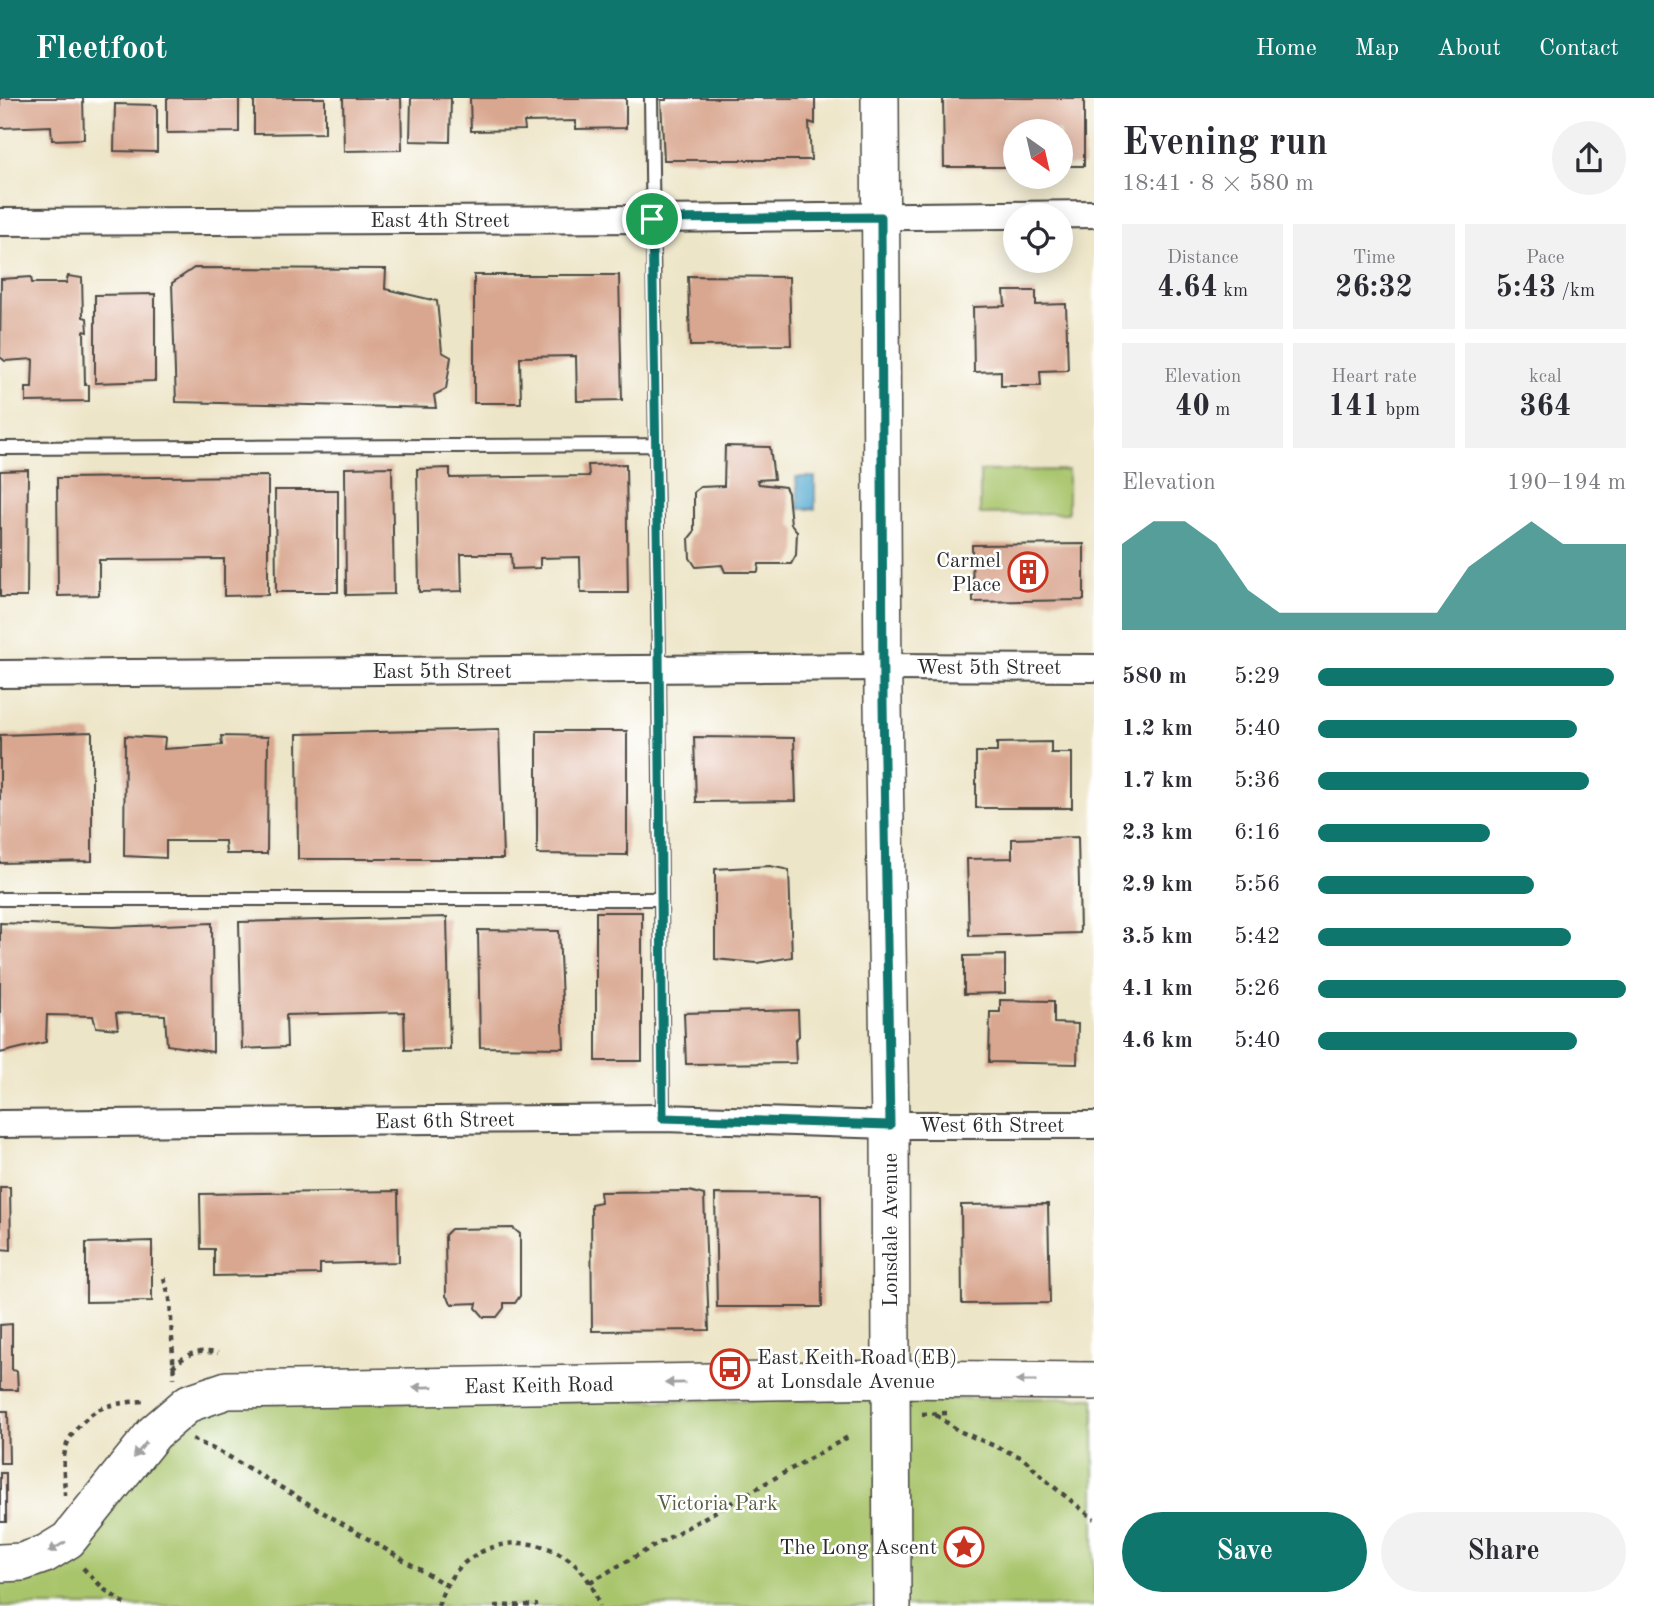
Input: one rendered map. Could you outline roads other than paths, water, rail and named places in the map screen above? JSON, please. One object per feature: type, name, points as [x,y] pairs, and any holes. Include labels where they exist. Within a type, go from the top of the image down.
[{"type":"main road","name":"Lonsdale Avenue","points":[[880,98],[892,1606]]},
{"type":"main road","name":"East Keith Road","points":[[0,1563],[22,1562],[45,1555],[68,1540],[82,1503],[154,1433],[193,1425],[227,1390],[891,1379],[1094,1381]]},
{"type":"street","name":"East 4th Street","points":[[0,222],[1094,214]]},
{"type":"street","name":"West 5th Street","points":[[883,667],[1094,668]]},
{"type":"street","name":"East 5th Street","points":[[0,674],[883,667]]},
{"type":"street","name":"East 6th Street","points":[[0,1124],[663,1118],[890,1125]]},
{"type":"street","name":"West 6th Street","points":[[890,1125],[1094,1125]]},
{"type":"lane","points":[[651,98],[663,1118]]},
{"type":"lane","points":[[0,448],[655,445]]},
{"type":"lane","points":[[0,899],[660,899]]},
{"type":"water","points":[[796,477],[815,477],[815,509],[799,509]]},
{"type":"place","name":"Carmel Place","points":[[1028,572]]},
{"type":"place","name":"East Keith Road (EB) at Lonsdale Avenue","points":[[730,1369]]},
{"type":"place","name":"The Long Ascent","points":[[964,1547]]},
{"type":"park label","name":"Victoria Park","points":[[717,1503]]}]
